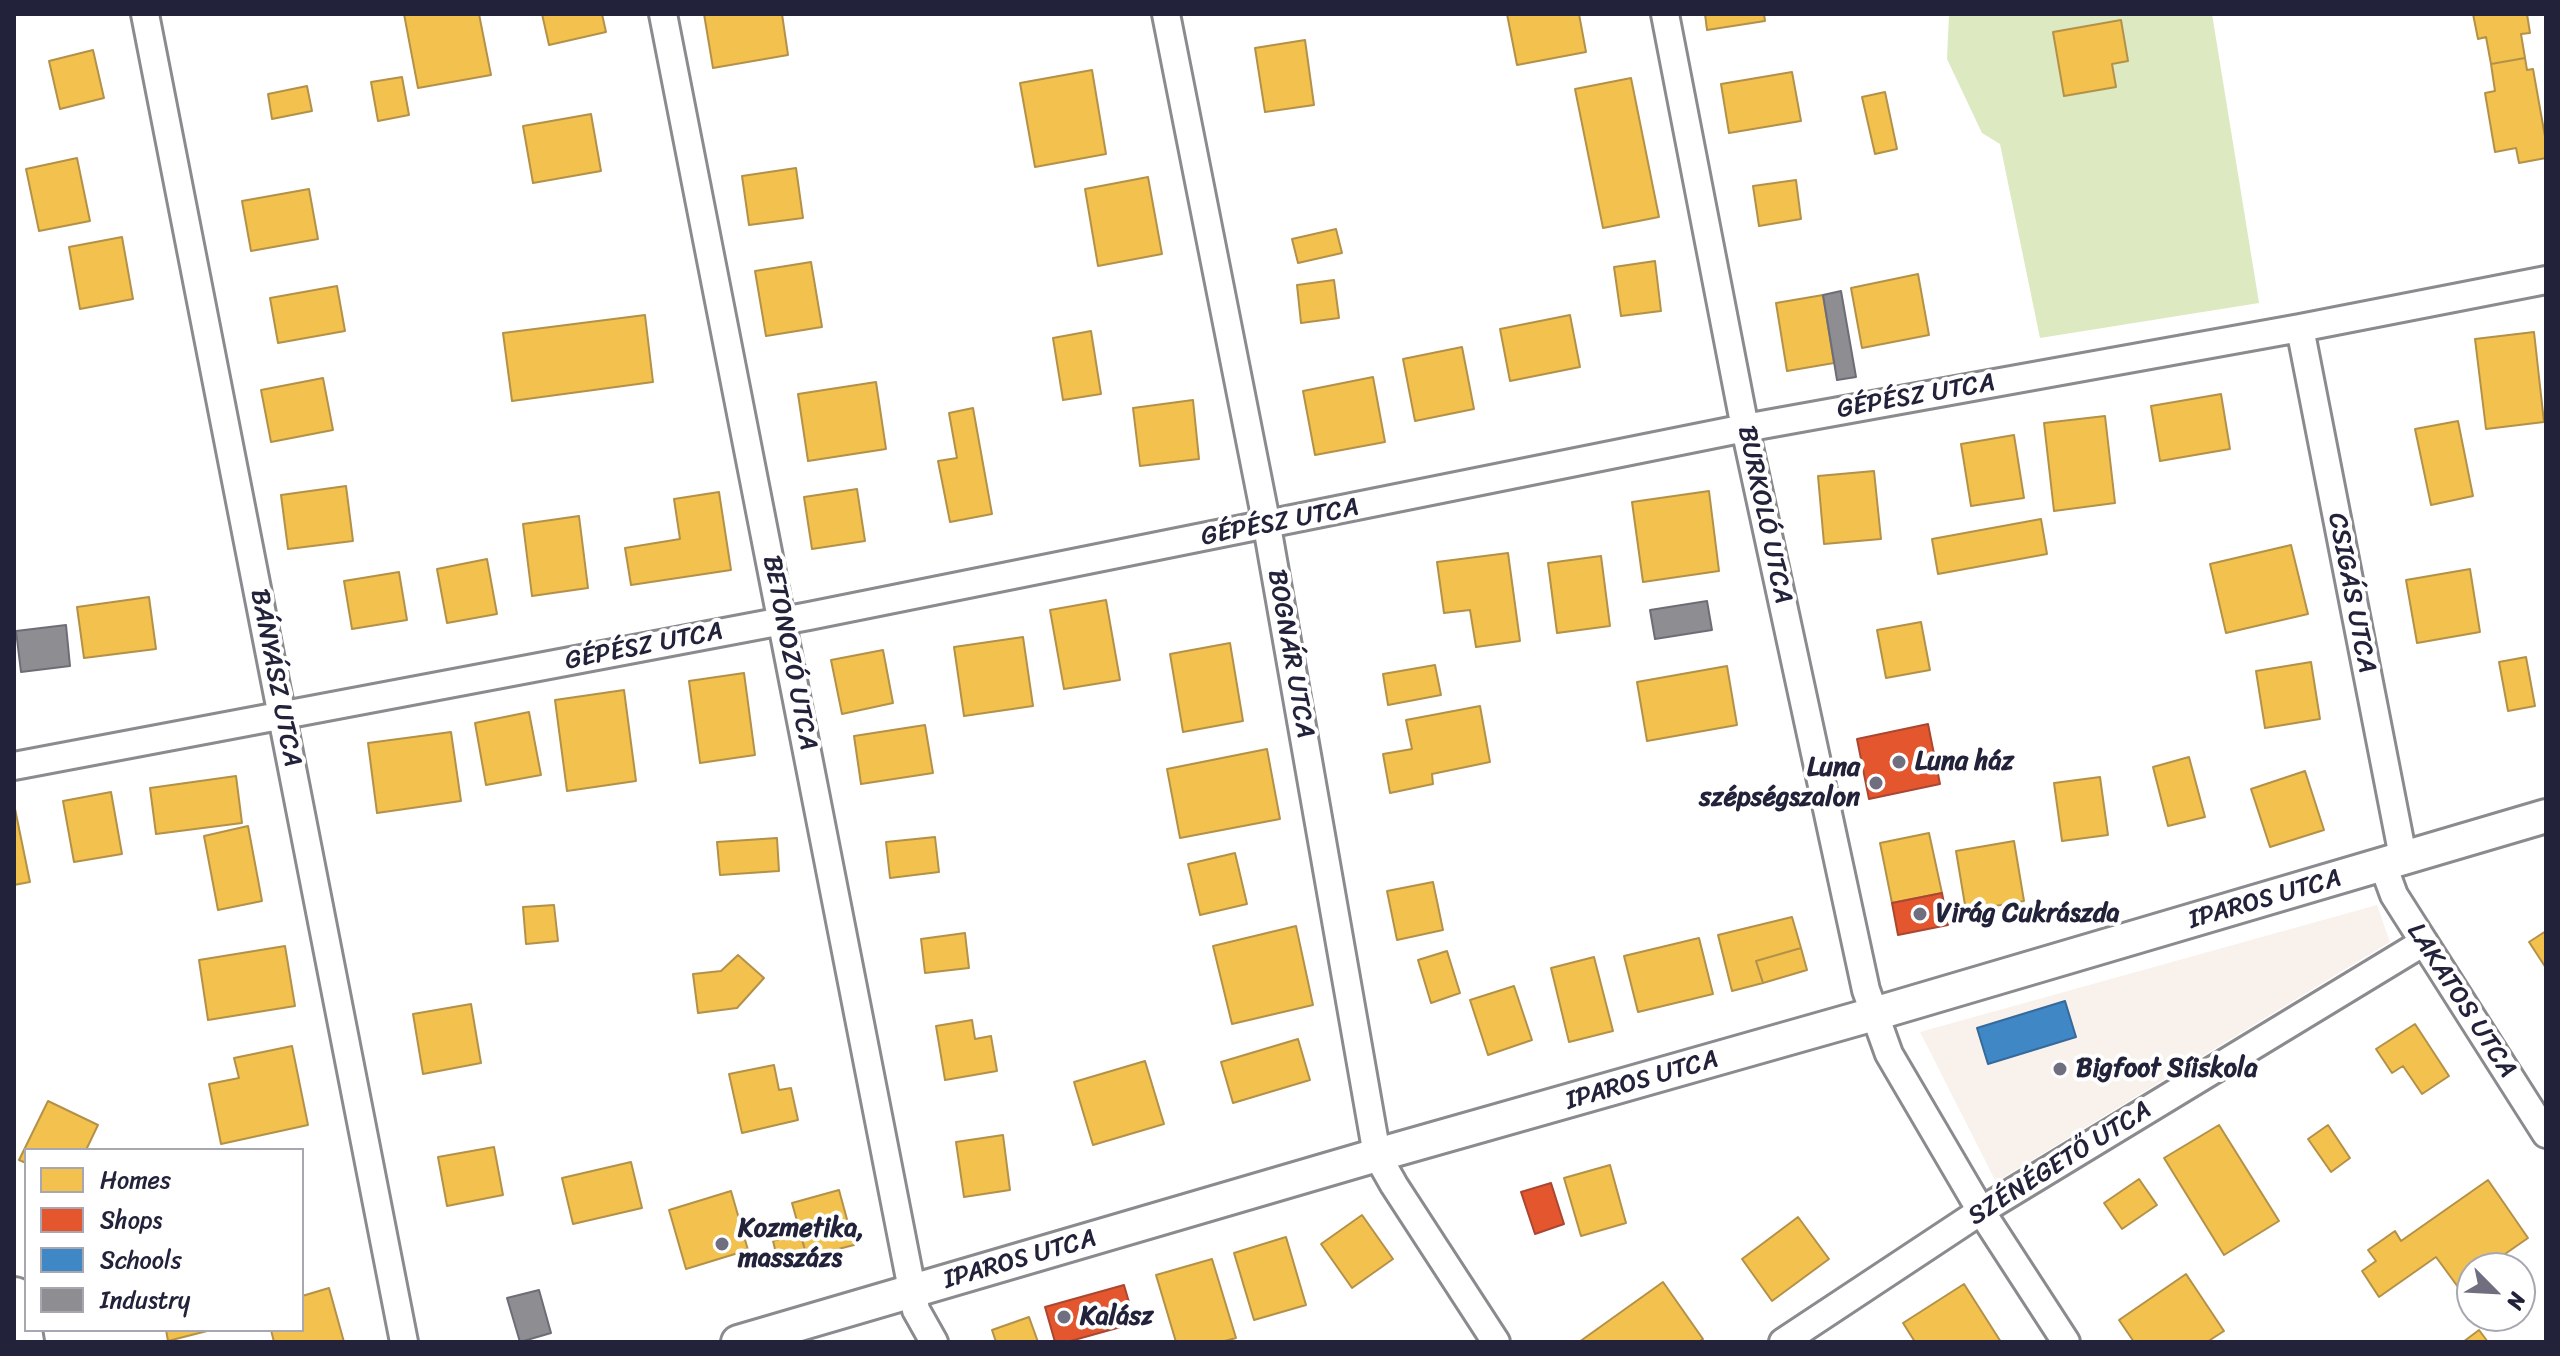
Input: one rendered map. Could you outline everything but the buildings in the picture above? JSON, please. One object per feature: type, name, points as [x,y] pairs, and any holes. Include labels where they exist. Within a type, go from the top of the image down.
[{"type":"highway","points":[[14,1300],[21,1342]]},
{"type":"street","name":"BÁNYÁSZ UTCA","points":[[145,14],[404,1342]]},
{"type":"street","name":"BETONOZÓ UTCA","points":[[663,14],[916,1310],[934,1342]]},
{"type":"street","name":"BOGNÁR UTCA","points":[[1166,14],[1267,526],[1377,1155]]},
{"type":"street","name":"BURKOLÓ UTCA","points":[[1665,14],[1745,428],[1866,990],[1889,1054],[1981,1211],[2066,1342]]},
{"type":"street","name":"GÉPÉSZ UTCA","points":[[14,766],[783,621],[1745,428],[2300,328],[2546,280]]},
{"type":"street","name":"CSIGÁS UTCA","points":[[2300,328],[2393,861]]},
{"type":"street","name":"IPAROS UTCA","points":[[738,1342],[2546,816]]},
{"type":"street","name":"LAKATOS UTCA","points":[[2393,861],[2394,895],[2546,1134]]},
{"type":"street","name":"SZÉNÉGETŐ UTCA","points":[[1783,1342],[1981,1211],[2424,942]]},
{"type":"street","points":[[1377,1155],[1496,1342]]},
{"type":"shaded area","name":"Bigfoot Síiskola","points":[[2377,905],[2390,942],[1996,1182],[1920,1032]]},
{"type":"green space","points":[[1949,14],[2212,14],[2259,303],[2040,338],[2000,144],[1982,133],[1947,59]]},
{"type":"place","name":"Luna ház","points":[[1899,762]]},
{"type":"place","name":"Luna szépségszalon","points":[[1876,783]]},
{"type":"place","name":"Virág Cukrászda","points":[[1920,914]]},
{"type":"place","name":"Bigfoot Síiskola","points":[[2060,1069]]},
{"type":"place","name":"Kozmetika, masszázs","points":[[722,1244]]},
{"type":"place","name":"Kalász","points":[[1064,1317]]}]
